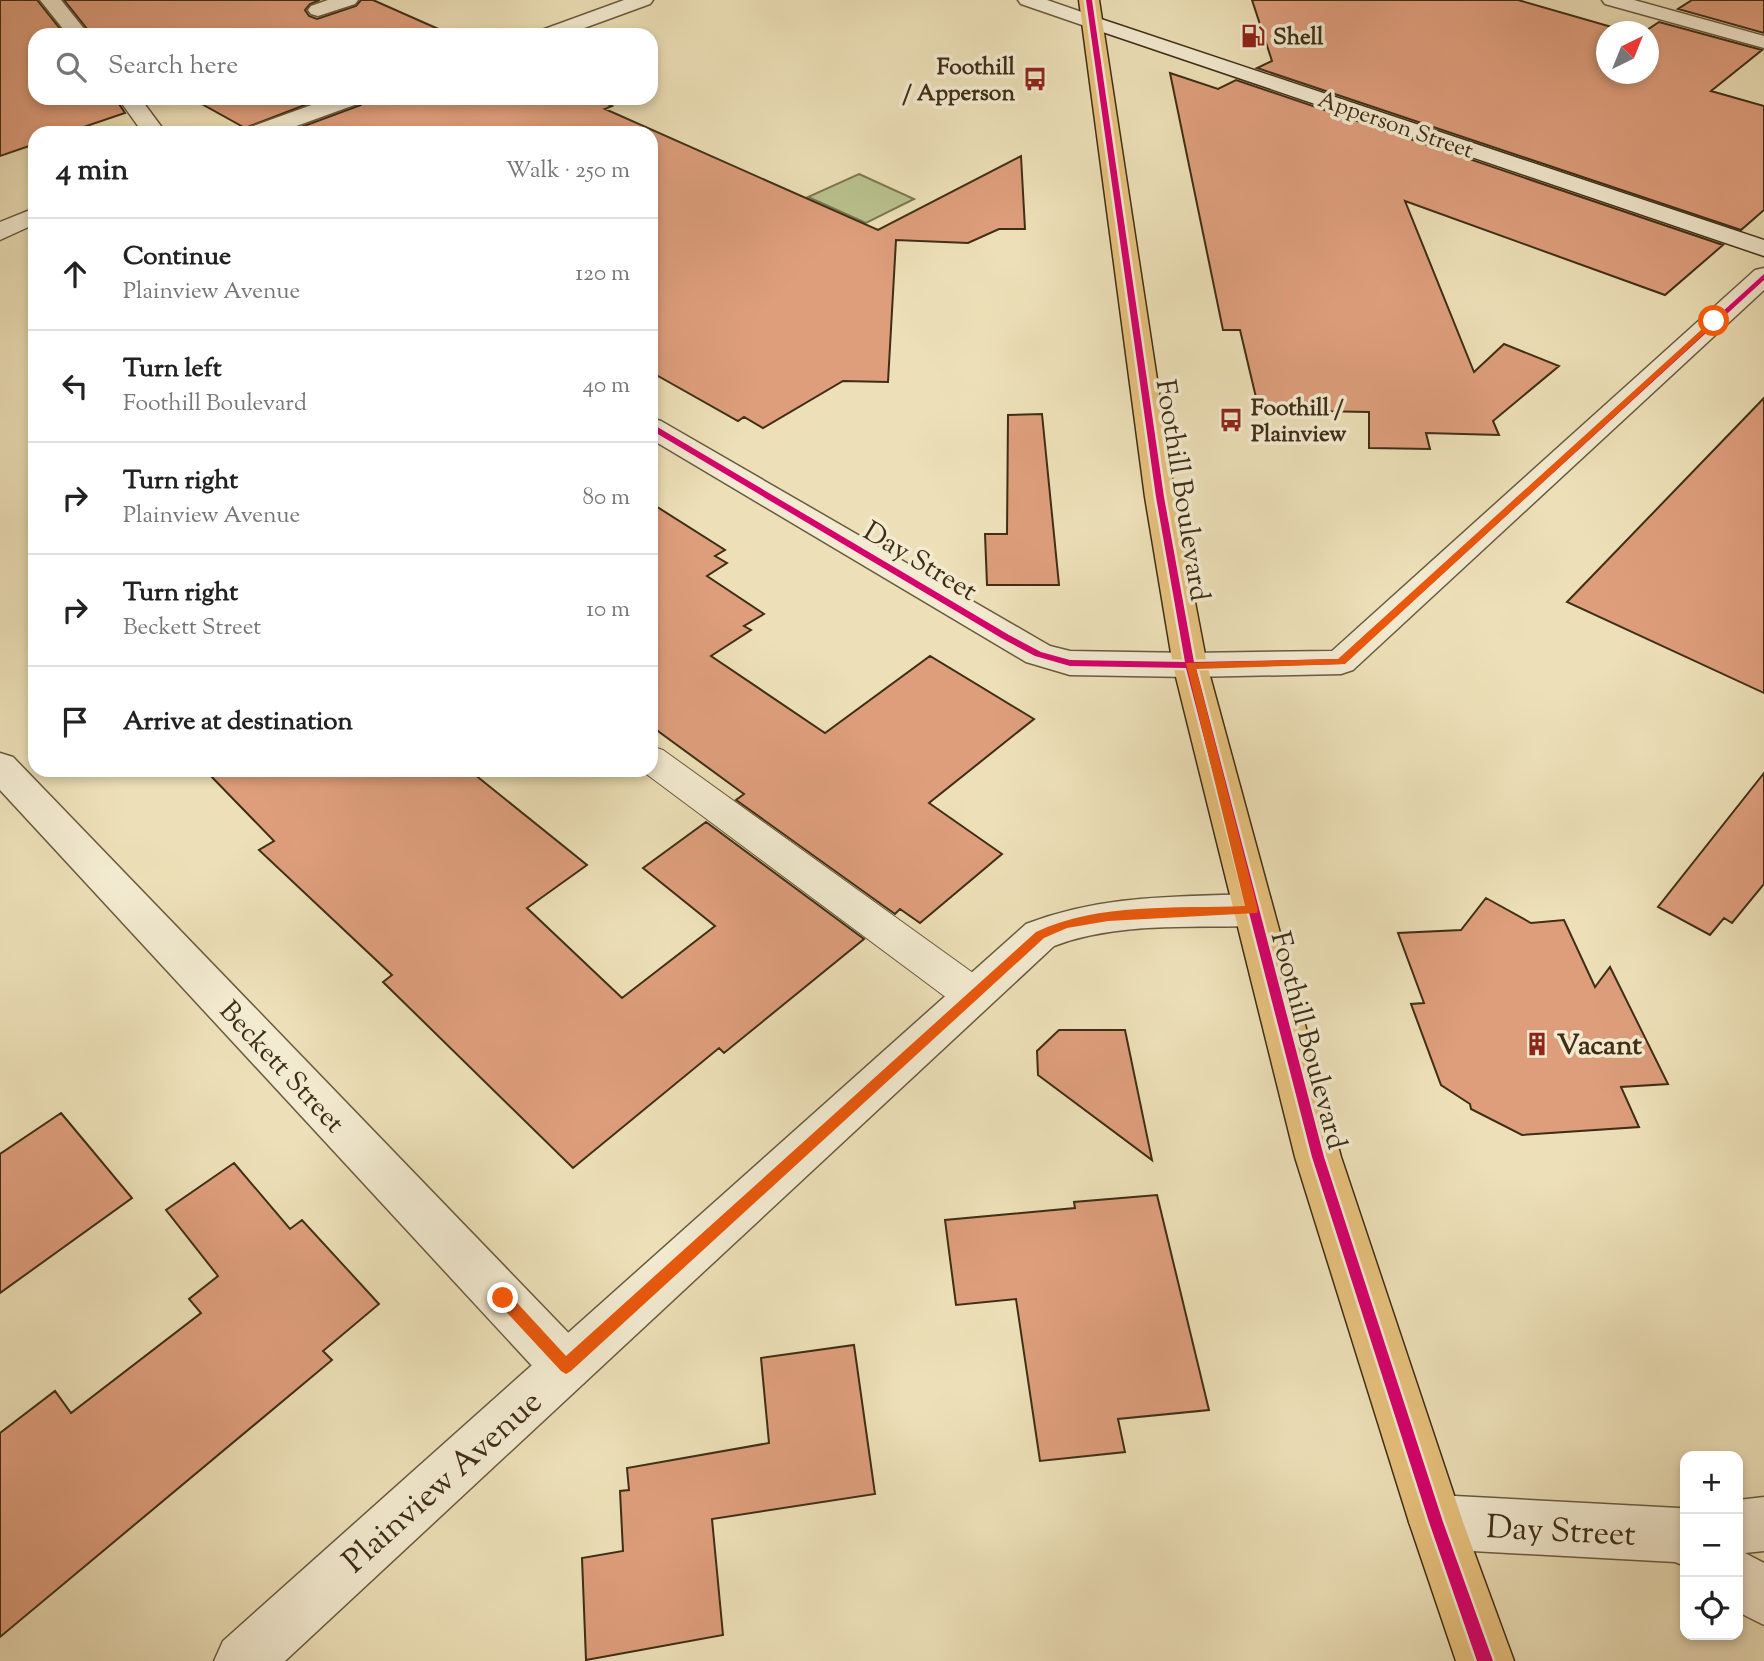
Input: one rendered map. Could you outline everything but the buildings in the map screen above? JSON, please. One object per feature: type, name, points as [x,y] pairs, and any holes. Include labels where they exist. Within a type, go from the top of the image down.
[{"type":"main road","name":"Foothill Boulevard","points":[[1091,11],[1160,497],[1190,665],[1318,1157],[1436,1522],[1485,1661]]},
{"type":"street","points":[[50,0],[73,28]]},
{"type":"street","points":[[318,10],[348,0]]},
{"type":"street","points":[[565,28],[643,0]]},
{"type":"street","name":"Apperson Street","points":[[1028,0],[1091,11],[1764,248]]},
{"type":"street","points":[[1612,0],[1764,42]]},
{"type":"street","points":[[134,105],[150,126]]},
{"type":"street","points":[[275,126],[333,105]]},
{"type":"street","points":[[0,232],[28,218]]},
{"type":"street","points":[[1190,665],[1341,662],[1764,276]]},
{"type":"street","name":"Day Street","points":[[658,430],[983,624],[1038,653],[1070,663],[1190,665]]},
{"type":"street","name":"Beckett Street","points":[[0,766],[566,1366]]},
{"type":"street","name":"Plainview Avenue","points":[[243,1661],[1040,935],[1065,923],[1108,917],[1252,910]]},
{"type":"street","name":"Day Street","points":[[1436,1522],[1680,1536]]},
{"type":"street","points":[[1743,1526],[1764,1524]]},
{"type":"street","points":[[1743,1581],[1764,1597]]},
{"type":"lane","points":[[658,765],[973,995]]},
{"type":"green space","points":[[859,174],[914,199],[866,223],[808,197]]},
{"type":"cycle path","points":[[1089,0],[1160,497],[1190,665],[1318,1157],[1436,1522],[1485,1661]]},
{"type":"cycle path","points":[[658,431],[1038,654],[1070,663],[1190,665],[1341,662],[1764,276]]},
{"type":"place","name":"Shell","points":[[1253,36]]},
{"type":"place","name":"Foothill / Apperson","points":[[1035,79]]},
{"type":"place","name":"Foothill / Plainview","points":[[1231,420]]},
{"type":"place","name":"Vacant","points":[[1537,1044]]},
{"type":"route","points":[[503,1298],[566,1366],[1040,935],[1065,923],[1108,917],[1252,910],[1190,665],[1341,662],[1714,321]]}]
